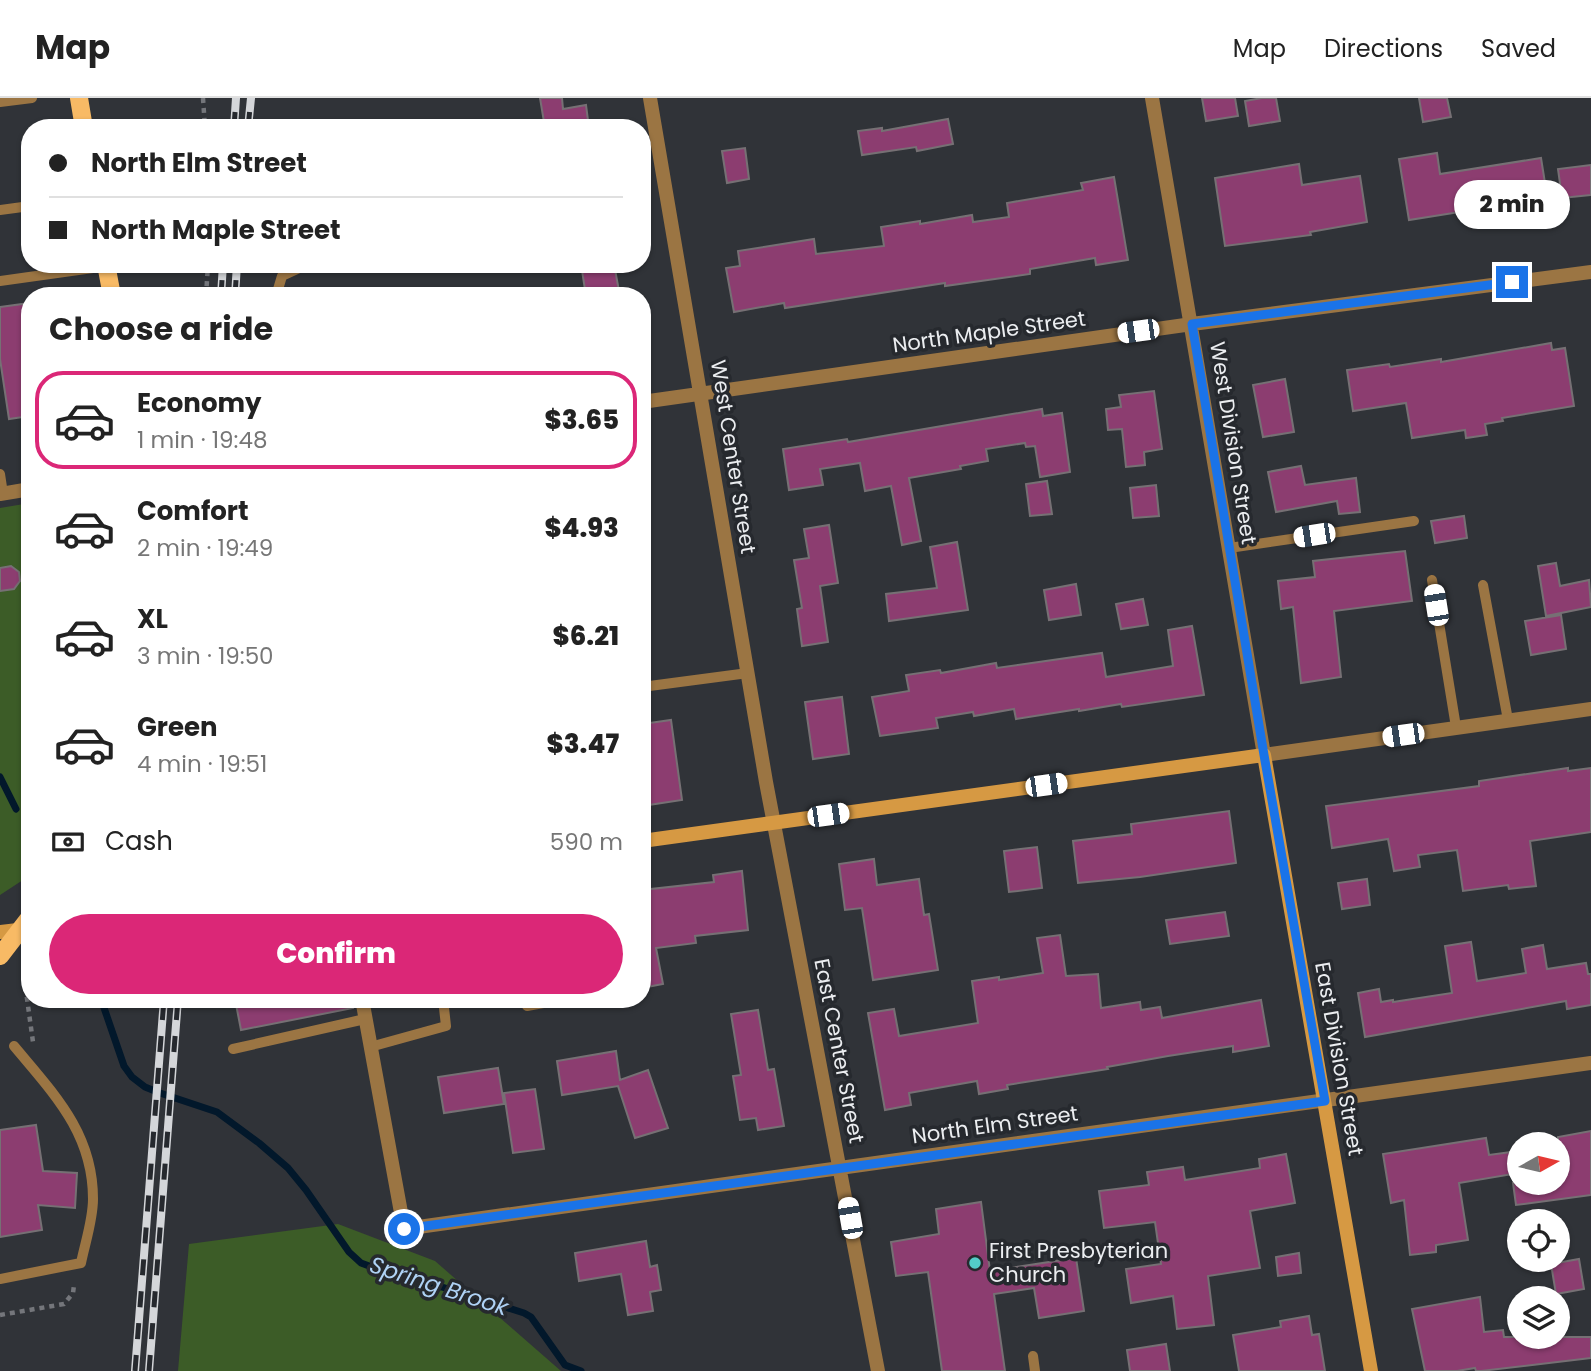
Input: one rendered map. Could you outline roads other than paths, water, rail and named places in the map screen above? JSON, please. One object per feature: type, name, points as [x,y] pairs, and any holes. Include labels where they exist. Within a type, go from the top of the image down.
[{"type":"main road","points":[[79,98],[82,119]]},
{"type":"main road","points":[[0,956],[21,932]]},
{"type":"street","name":"West Center Street","points":[[650,98],[774,823]]},
{"type":"street","name":"West Division Street","points":[[1152,98],[1264,755]]},
{"type":"street","name":"North Maple Street","points":[[651,401],[1192,324],[1591,272]]},
{"type":"street","points":[[1,494],[21,491]]},
{"type":"street","points":[[651,840],[1591,709]]},
{"type":"street","name":"East Division Street","points":[[1264,755],[1371,1371]]},
{"type":"street","name":"East Center Street","points":[[774,823],[878,1371]]},
{"type":"street","points":[[0,932],[21,927]]},
{"type":"street","points":[[363,1008],[370,1047]]},
{"type":"street","name":"North Elm Street","points":[[370,1047],[404,1229],[1591,1063]]},
{"type":"lane","points":[[5,100],[32,98]]},
{"type":"lane","points":[[0,210],[21,207]]},
{"type":"lane","points":[[0,281],[54,273]]},
{"type":"lane","points":[[279,287],[282,276],[288,273]]},
{"type":"lane","points":[[0,474],[1,494]]},
{"type":"lane","points":[[1229,548],[1415,521]]},
{"type":"lane","points":[[1432,580],[1456,727]]},
{"type":"lane","points":[[1483,586],[1508,720]]},
{"type":"lane","points":[[651,686],[748,673]]},
{"type":"lane","points":[[370,1047],[446,1026],[444,1008]]},
{"type":"lane","points":[[233,1049],[365,1019]]},
{"type":"lane","points":[[0,1279],[81,1263],[93,1201],[88,1154],[68,1111],[14,1046]]},
{"type":"lane","points":[[1033,1356],[1035,1371]]},
{"type":"waterway","name":"Spring Brook","points":[[0,777],[16,809]]},
{"type":"waterway","name":"Spring Brook","points":[[104,1008],[124,1066],[132,1077],[145,1087],[217,1112],[259,1143],[288,1168],[349,1252],[361,1263],[399,1277],[442,1287],[524,1313],[531,1317],[565,1365],[581,1371]]},
{"type":"railway","points":[[235,119],[236,98]]},
{"type":"railway","points":[[249,119],[251,98]]},
{"type":"railway","points":[[222,273],[222,287]]},
{"type":"railway","points":[[236,273],[236,287]]},
{"type":"railway","points":[[135,1371],[163,1008]]},
{"type":"railway","points":[[149,1371],[177,1008]]},
{"type":"place","name":"First Presbyterian Church","points":[[975,1263]]}]
